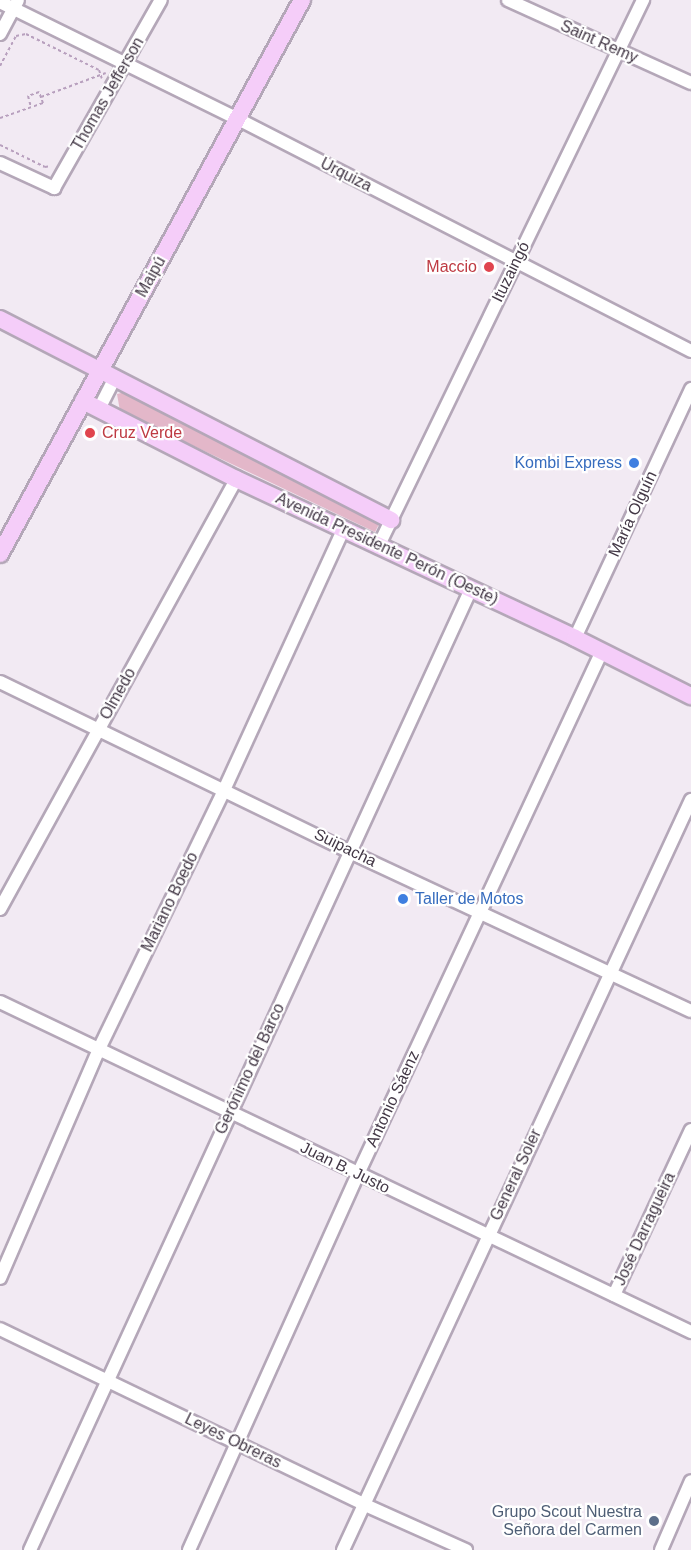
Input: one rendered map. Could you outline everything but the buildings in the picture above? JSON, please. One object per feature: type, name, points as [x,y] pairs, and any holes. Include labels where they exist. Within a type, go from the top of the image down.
[{"type":"main road","name":"Maipú","points":[[0,554],[83,401],[107,373],[302,0]]},
{"type":"main road","name":"Avenida Presidente Perón (Oeste)","points":[[0,319],[391,520]]},
{"type":"main road","name":"Avenida Presidente Perón (Oeste)","points":[[83,401],[236,479],[575,638],[691,696]]},
{"type":"street","name":"Thomas Jefferson","points":[[0,163],[54,188],[161,0]]},
{"type":"street","name":"Saint Remy","points":[[508,0],[691,83]]},
{"type":"street","name":"Ituzaingó","points":[[379,545],[643,0]]},
{"type":"street","name":"Urquiza","points":[[0,2],[16,4],[126,65],[238,119],[691,351]]},
{"type":"street","points":[[0,34],[16,4]]},
{"type":"street","name":"Maipú","points":[[99,409],[107,373]]},
{"type":"street","name":"María Olguín","points":[[575,638],[691,389]]},
{"type":"street","name":"Olmedo","points":[[0,909],[236,479]]},
{"type":"street","name":"Mariano Boedo","points":[[0,1278],[99,1049],[224,790],[344,528]]},
{"type":"street","name":"Gerónimo del Barco","points":[[30,1550],[471,589]]},
{"type":"street","name":"Antonio Sáenz","points":[[189,1550],[358,1174],[602,651]]},
{"type":"street","name":"Suipacha","points":[[0,682],[350,852],[691,1011]]},
{"type":"street","name":"General Soler","points":[[343,1550],[691,800]]},
{"type":"street","name":"Juan B. Justo","points":[[0,1002],[691,1332]]},
{"type":"street","name":"José Darragueira","points":[[614,1295],[691,1130]]},
{"type":"street","name":"Leyes Obreras","points":[[0,1329],[363,1504],[466,1550]]},
{"type":"street","points":[[661,1550],[691,1481]]},
{"type":"path","points":[[0,66],[16,36],[26,34],[99,70],[102,80]]},
{"type":"path","points":[[41,97],[126,65]]},
{"type":"path","points":[[0,118],[43,103],[39,92],[28,96],[31,107]]},
{"type":"path","points":[[0,145],[45,167],[57,164]]},
{"type":"shaded area","points":[[130,391],[380,522],[375,532],[120,411],[117,394]]},
{"type":"place","name":"Maccio","points":[[489,267]]},
{"type":"place","name":"Cruz Verde","points":[[90,433]]},
{"type":"place","name":"Kombi Express","points":[[634,463]]},
{"type":"place","name":"Taller de Motos","points":[[403,899]]},
{"type":"place","name":"Grupo Scout Nuestra Señora del Carmen","points":[[654,1521]]}]
